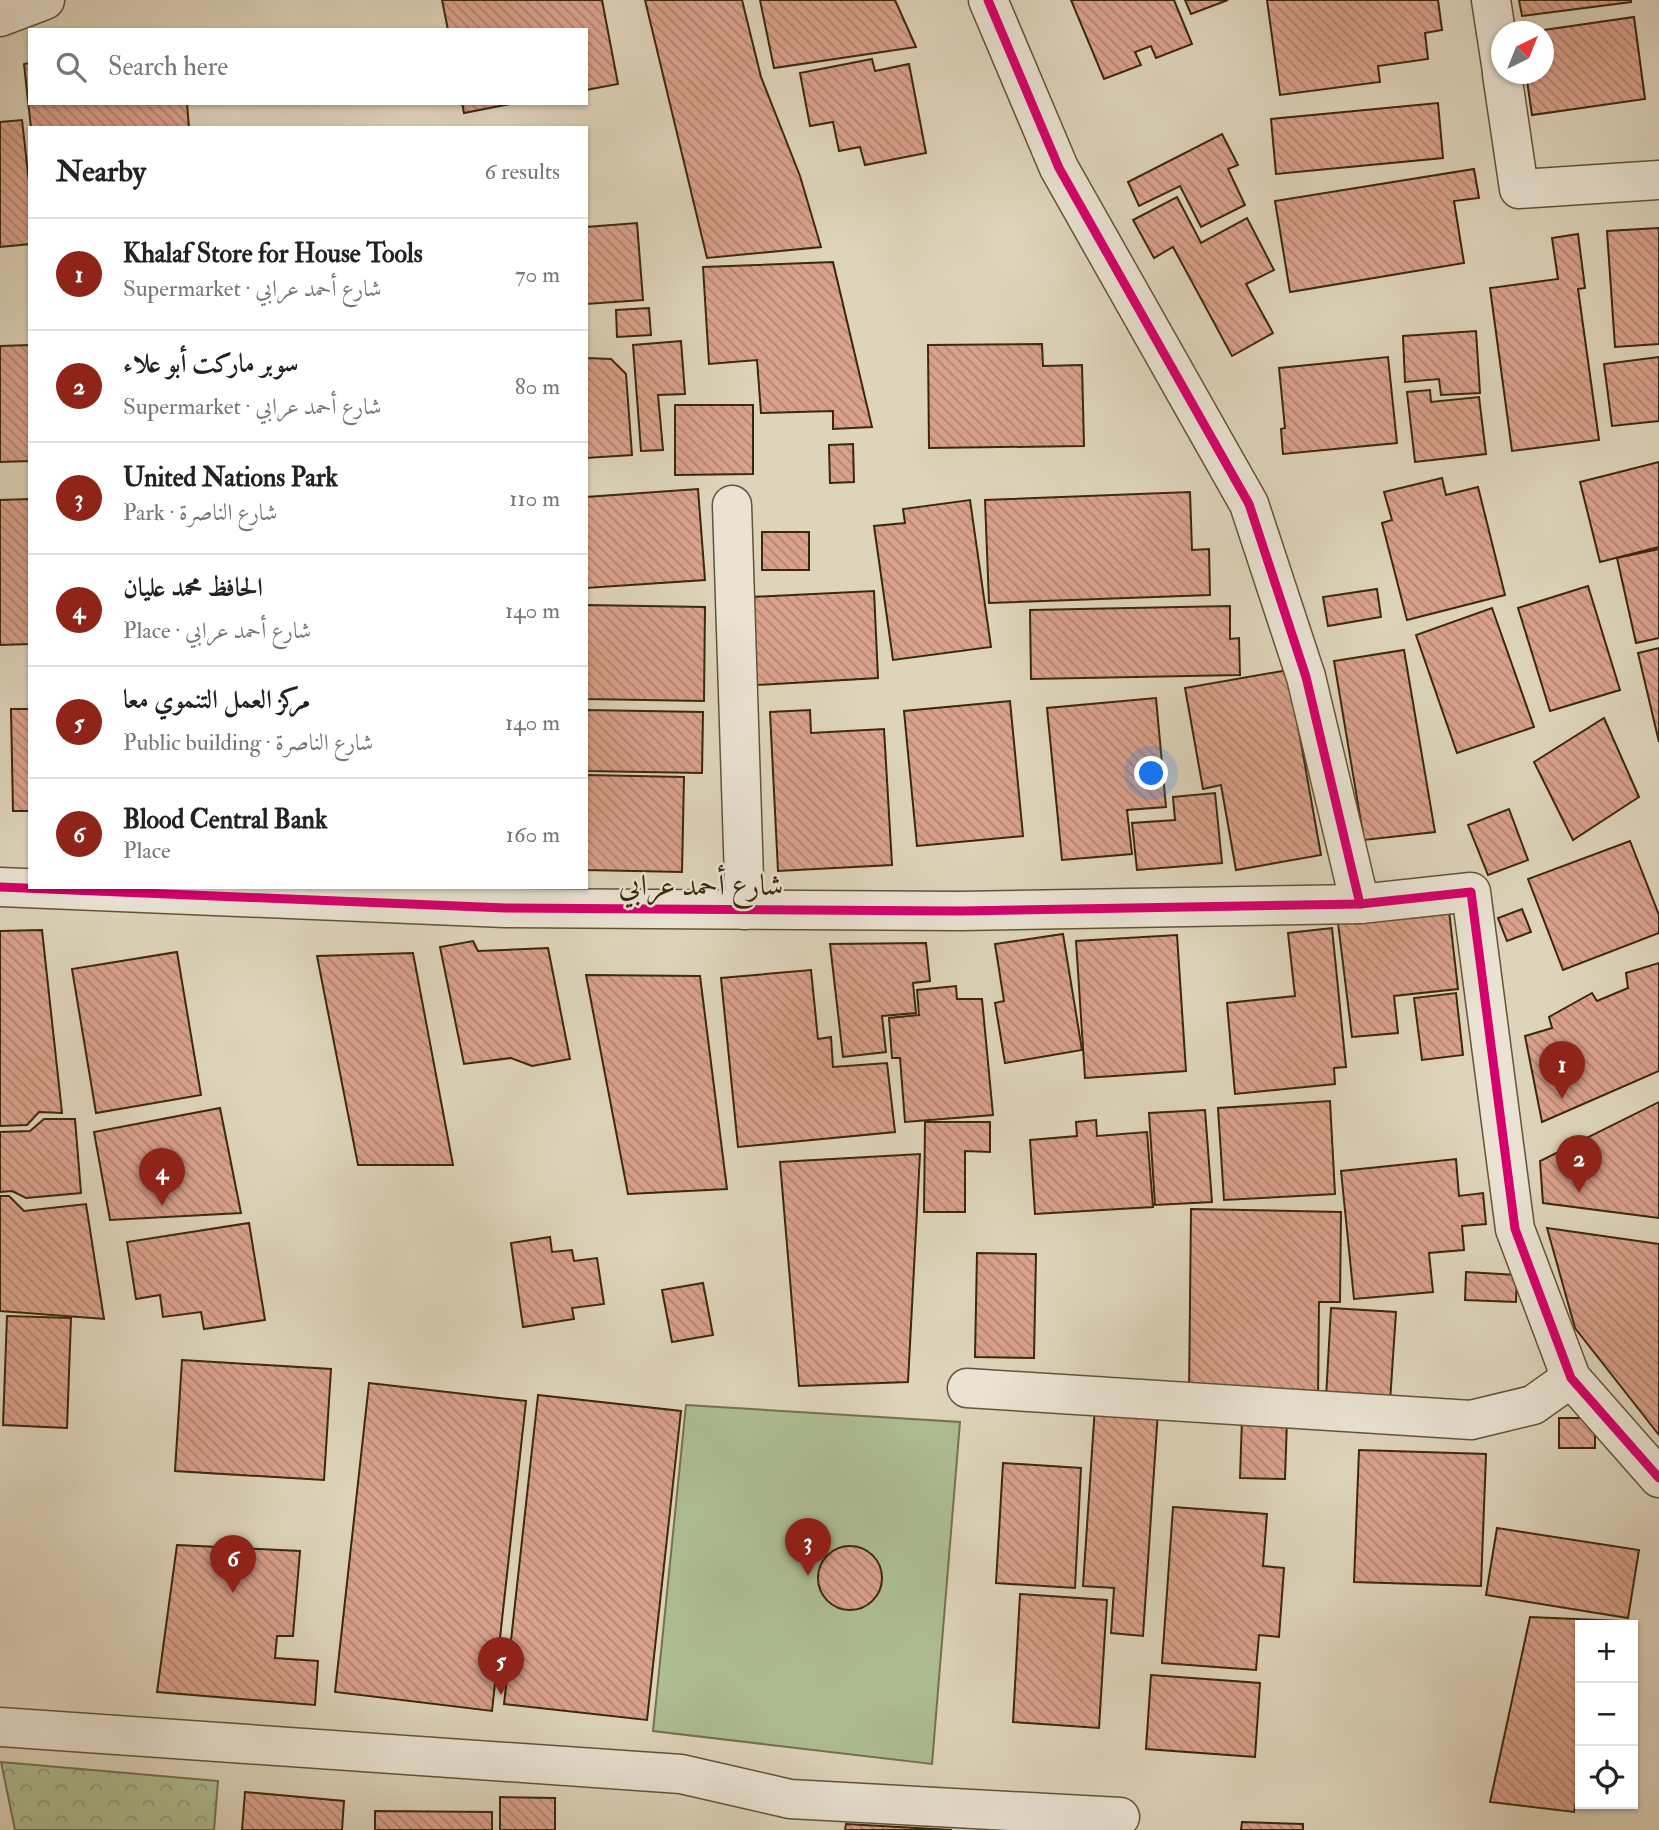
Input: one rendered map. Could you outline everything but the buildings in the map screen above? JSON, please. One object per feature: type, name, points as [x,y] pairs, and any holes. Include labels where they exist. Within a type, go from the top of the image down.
[{"type":"street","points":[[0,17],[45,0]]},
{"type":"street","points":[[988,0],[1059,168],[1249,504],[1306,677],[1360,904]]},
{"type":"street","points":[[1491,0],[1494,21]]},
{"type":"street","points":[[1504,84],[1519,189],[1659,180]]},
{"type":"street","points":[[732,505],[745,910]]},
{"type":"street","name":"شارع أحمد عرابي","points":[[0,887],[28,888]]},
{"type":"street","name":"شارع أحمد عرابي","points":[[94,889],[505,908],[960,911],[1360,904],[1471,892],[1515,1229],[1572,1378]]},
{"type":"street","points":[[967,1388],[1471,1420],[1533,1405],[1572,1378],[1659,1478]]},
{"type":"street","points":[[0,1727],[681,1774],[790,1814],[1119,1817]]},
{"type":"green space","points":[[686,1405],[960,1422],[932,1764],[653,1731]]},
{"type":"green space","points":[[1,1762],[218,1781],[214,1830],[15,1830]]},
{"type":"cycle path","points":[[988,0],[1059,168],[1249,504],[1306,677],[1360,904],[1471,892],[1515,1229],[1571,1378],[1659,1478]]},
{"type":"cycle path","points":[[0,887],[28,888]]},
{"type":"cycle path","points":[[48,889],[505,908],[960,911],[1360,904]]},
{"type":"place","name":"Khalaf Store for House Tools","points":[[1562,1099]]},
{"type":"place","name":"سوبر ماركت أبو علاء","points":[[1579,1193]]},
{"type":"place","name":"الحافظ محمد عليان","points":[[162,1206]]},
{"type":"place","name":"United Nations Park","points":[[808,1576]]},
{"type":"place","name":"Blood Central Bank","points":[[233,1593]]},
{"type":"place","name":"مركز العمل التنموي معا","points":[[501,1695]]}]
